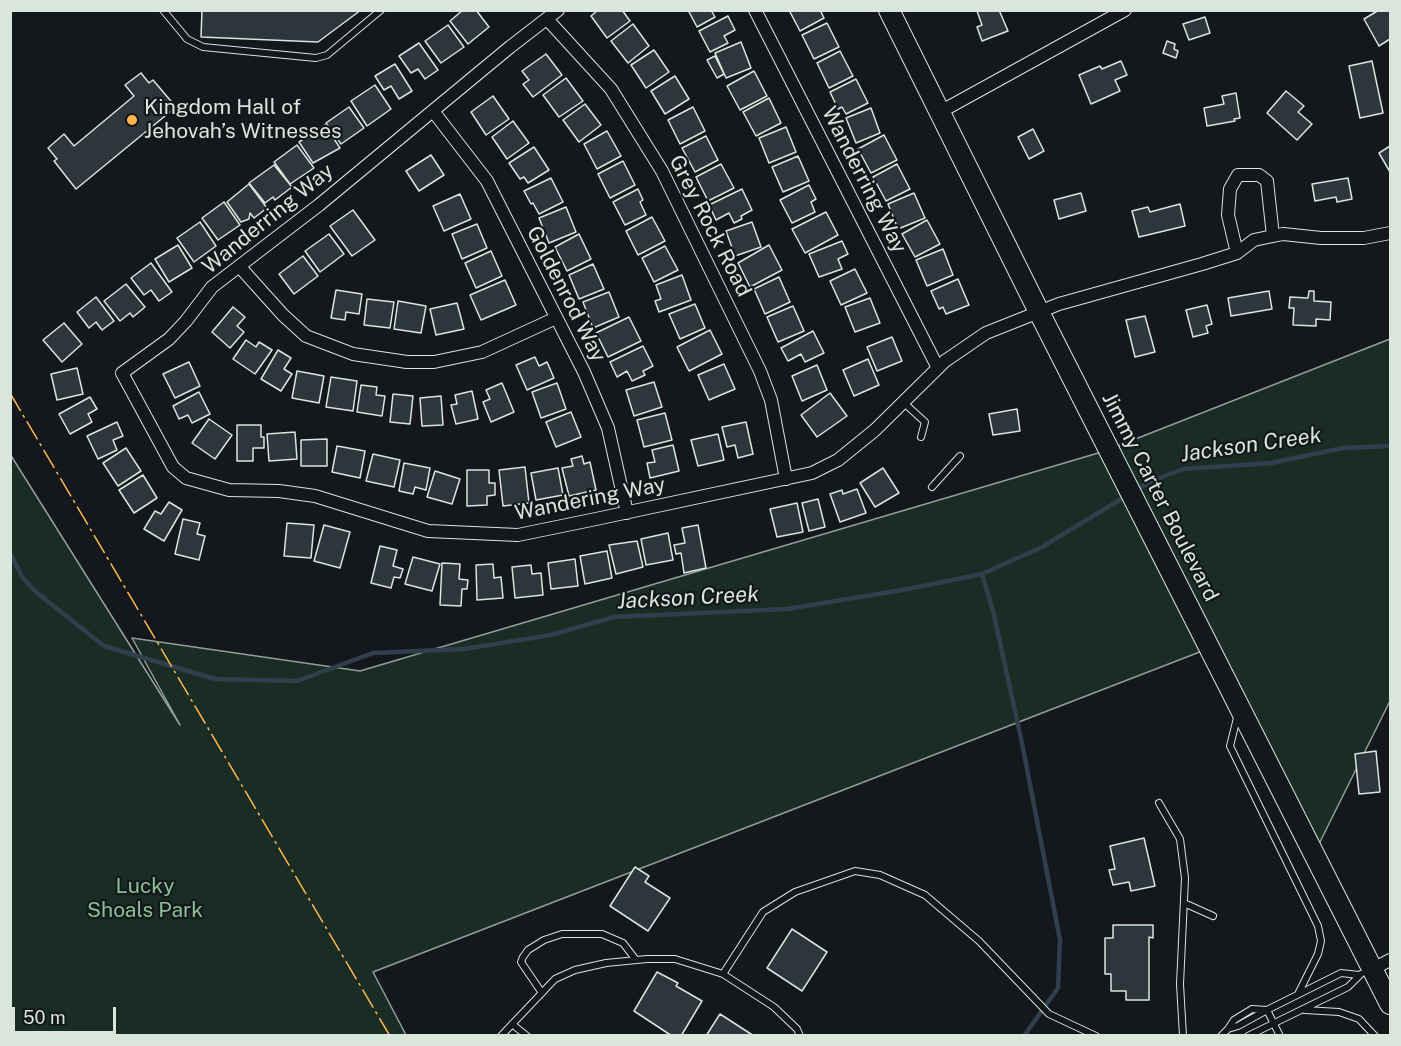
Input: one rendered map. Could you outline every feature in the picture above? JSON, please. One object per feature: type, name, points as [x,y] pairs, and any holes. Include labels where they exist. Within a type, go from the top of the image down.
[{"type":"main road","name":"Jimmy Carter Boulevard","points":[[889,10],[1132,497],[1374,968],[1390,1005]]},
{"type":"street","name":"Wanderring Way","points":[[122,373],[169,339],[212,287],[319,205],[558,10]]},
{"type":"street","name":"Wanderring Way","points":[[755,10],[938,368]]},
{"type":"street","points":[[940,112],[1125,10]]},
{"type":"street","name":"Grey Rock Road","points":[[547,19],[611,89],[662,171],[760,371],[771,400],[786,478]]},
{"type":"street","name":"Goldenrod Way","points":[[433,111],[487,182],[584,372],[608,428],[627,513]]},
{"type":"street","points":[[1237,253],[1228,215],[1230,189],[1238,175],[1259,175],[1267,181],[1273,236],[1283,234],[1321,238],[1364,238],[1390,233]]},
{"type":"street","name":"Wandering Way","points":[[122,373],[173,467],[186,478],[229,490],[279,491],[315,496],[428,531],[518,535],[812,473],[838,460],[875,430],[945,361],[986,333],[1075,298],[1237,253],[1254,240],[1273,236]]},
{"type":"street","points":[[239,266],[283,315],[306,336],[352,354],[407,362],[434,363],[483,352],[556,318]]},
{"type":"lane","points":[[163,10],[186,39],[203,46],[316,58],[327,55],[381,10]]},
{"type":"lane","points":[[903,402],[925,422],[921,437]]},
{"type":"lane","points":[[932,487],[960,456]]},
{"type":"lane","points":[[1240,708],[1230,746],[1318,926],[1321,941],[1318,954],[1298,994]]},
{"type":"lane","points":[[1159,803],[1180,839],[1185,878],[1180,984],[1183,1035]]},
{"type":"lane","points":[[723,974],[763,912],[795,892],[855,871],[880,875],[925,895],[980,941],[1049,1014],[1096,1035]]},
{"type":"lane","points":[[1184,903],[1213,916]]},
{"type":"lane","points":[[542,993],[521,962],[528,950],[544,940],[562,934],[602,934],[623,943],[636,960]]},
{"type":"lane","points":[[501,1035],[555,979],[575,970],[606,963],[675,959],[723,974],[774,1007],[797,1029],[800,1035]]},
{"type":"lane","points":[[1221,1035],[1234,1020],[1252,1009],[1267,1010],[1341,973],[1374,968]]},
{"type":"lane","points":[[1248,1035],[1348,987],[1374,968]]},
{"type":"lane","points":[[1267,1010],[1280,1035]]},
{"type":"lane","points":[[1304,1010],[1339,1012],[1359,1019],[1374,1035]]},
{"type":"lane","points":[[512,1024],[526,1035]]},
{"type":"green space","name":"Lucky Shoals Park","points":[[1390,339],[1390,701],[1311,860],[1210,648],[373,972],[406,1035],[11,1035],[10,454],[180,725],[132,638],[360,671],[1105,451]]},
{"type":"building","points":[[202,10],[361,10],[318,42],[201,37]]},
{"type":"building","points":[[463,10],[476,10],[489,27],[468,44],[450,21]]},
{"type":"building","points":[[598,10],[622,10],[630,21],[607,38],[591,16]]},
{"type":"building","points":[[688,10],[711,10],[715,17],[697,27]]},
{"type":"building","points":[[789,10],[820,10],[824,18],[800,31]]},
{"type":"building","points":[[999,10],[1008,31],[982,41],[977,27],[982,25],[977,11]]},
{"type":"building","points":[[1379,10],[1390,11],[1390,39],[1379,46],[1364,19]]},
{"type":"building","points":[[728,16],[735,30],[724,36],[728,43],[710,52],[699,31]]},
{"type":"building","points":[[1205,17],[1210,33],[1189,40],[1183,24]]},
{"type":"building","points":[[827,23],[839,47],[814,59],[802,35]]},
{"type":"building","points":[[633,24],[649,46],[628,63],[611,41]]},
{"type":"building","points":[[448,25],[464,47],[441,63],[425,41]]},
{"type":"building","points":[[1167,41],[1175,44],[1174,49],[1178,51],[1176,58],[1163,53]]},
{"type":"building","points":[[741,42],[751,68],[726,78],[715,53]]},
{"type":"building","points":[[419,43],[438,70],[425,79],[418,69],[411,73],[399,56]]},
{"type":"building","points":[[654,50],[669,72],[646,88],[631,65]]},
{"type":"building","points":[[840,51],[853,76],[829,88],[817,63]]},
{"type":"building","points":[[546,54],[562,75],[533,97],[523,84],[529,80],[522,71]]},
{"type":"building","points":[[715,56],[724,74],[717,78],[707,60]]},
{"type":"building","points":[[1121,61],[1127,75],[1115,80],[1120,91],[1091,104],[1079,75],[1100,66],[1102,69]]},
{"type":"building","points":[[1372,61],[1383,113],[1360,118],[1349,66]]},
{"type":"building","points":[[395,64],[412,91],[399,99],[391,86],[384,90],[375,76]]},
{"type":"building","points":[[754,71],[767,96],[740,110],[727,86]]},
{"type":"building","name":"Kingdom Hall of Jehovah’s Witnesses","points":[[141,73],[149,83],[153,80],[176,107],[76,189],[54,161],[57,159],[48,148],[64,134],[74,146],[134,96],[125,85]]},
{"type":"building","points":[[675,76],[689,99],[665,114],[651,91]]},
{"type":"building","points":[[566,78],[583,101],[559,117],[543,95]]},
{"type":"building","points":[[856,79],[868,103],[846,114],[842,107],[838,109],[830,92]]},
{"type":"building","points":[[375,85],[391,109],[367,126],[351,101]]},
{"type":"building","points":[[1286,91],[1304,106],[1298,112],[1312,124],[1297,140],[1267,113]]},
{"type":"building","points":[[1236,93],[1240,118],[1207,126],[1204,108],[1224,104],[1222,96]]},
{"type":"building","points":[[493,96],[509,119],[486,135],[471,112]]},
{"type":"building","points":[[769,98],[781,123],[756,136],[743,112]]},
{"type":"building","points":[[585,104],[601,125],[579,142],[563,120]]},
{"type":"building","points":[[349,107],[364,128],[341,144],[326,123]]},
{"type":"building","points":[[693,107],[705,131],[680,144],[668,120]]},
{"type":"building","points":[[871,108],[880,133],[856,143],[846,118]]},
{"type":"building","points":[[513,121],[529,143],[507,159],[492,137]]},
{"type":"building","points":[[325,125],[340,148],[313,163],[299,142]]},
{"type":"building","points":[[786,127],[796,152],[769,163],[759,138]]},
{"type":"building","points":[[1033,129],[1044,151],[1029,159],[1018,137]]},
{"type":"building","points":[[607,131],[621,156],[597,169],[584,144]]},
{"type":"building","points":[[884,135],[897,160],[871,173],[858,149]]},
{"type":"building","points":[[706,136],[718,160],[695,172],[682,148]]},
{"type":"building","points":[[297,145],[314,168],[290,184],[274,162]]},
{"type":"building","points":[[1390,146],[1390,172],[1379,153]]},
{"type":"building","points":[[534,147],[549,170],[528,183],[524,177],[520,179],[509,163]]},
{"type":"building","points":[[431,155],[444,175],[419,191],[406,171]]},
{"type":"building","points":[[798,156],[809,181],[783,192],[772,167]]},
{"type":"building","points":[[623,161],[635,185],[610,198],[598,174]]},
{"type":"building","points":[[721,164],[734,188],[708,201],[696,177]]},
{"type":"building","points":[[897,164],[910,189],[886,201],[873,177]]},
{"type":"building","points":[[274,165],[292,187],[275,200],[273,197],[265,203],[249,183]]},
{"type":"building","points":[[551,178],[563,202],[539,214],[524,191]]},
{"type":"building","points":[[1348,178],[1352,199],[1337,202],[1336,197],[1315,201],[1312,184]]},
{"type":"building","points":[[249,184],[267,208],[254,218],[250,213],[249,219],[241,222],[227,202]]},
{"type":"building","points":[[809,185],[816,199],[811,202],[815,212],[792,223],[780,200]]},
{"type":"building","points":[[638,189],[643,200],[640,202],[646,215],[625,225],[613,202]]},
{"type":"building","points":[[742,189],[752,210],[734,223],[729,213],[716,220],[709,205]]},
{"type":"building","points":[[914,193],[925,218],[898,229],[888,204]]},
{"type":"building","points":[[1081,193],[1086,211],[1059,219],[1054,200]]},
{"type":"building","points":[[460,194],[471,219],[444,231],[433,206]]},
{"type":"building","points":[[224,202],[240,225],[218,240],[202,218]]},
{"type":"building","points":[[1180,204],[1185,226],[1139,237],[1132,211],[1148,207],[1150,212]]},
{"type":"building","points":[[566,207],[576,232],[549,243],[539,218]]},
{"type":"building","points":[[353,210],[375,240],[352,256],[330,226]]},
{"type":"building","points":[[826,212],[838,235],[805,253],[792,229]]},
{"type":"building","points":[[652,217],[665,241],[638,255],[626,231]]},
{"type":"building","points":[[927,220],[940,244],[915,257],[902,234]]},
{"type":"building","points":[[200,222],[216,246],[194,262],[177,238]]},
{"type":"building","points":[[752,222],[761,247],[735,256],[726,231]]},
{"type":"building","points":[[477,224],[487,248],[462,259],[452,234]]},
{"type":"building","points":[[329,234],[344,254],[320,272],[305,251]]},
{"type":"building","points":[[579,234],[591,259],[567,271],[555,247]]},
{"type":"building","points":[[842,241],[848,254],[838,259],[842,269],[819,277],[809,254]]},
{"type":"building","points":[[178,245],[192,268],[169,282],[155,259]]},
{"type":"building","points":[[769,245],[782,270],[750,287],[738,263]]},
{"type":"building","points":[[665,246],[678,270],[654,282],[642,258]]},
{"type":"building","points":[[943,249],[953,275],[927,286],[916,260]]},
{"type":"building","points":[[491,251],[502,276],[476,288],[465,263]]},
{"type":"building","points":[[303,256],[318,276],[294,294],[279,274]]},
{"type":"building","points":[[151,263],[172,292],[159,301],[151,290],[144,295],[131,278]]},
{"type":"building","points":[[593,264],[604,289],[579,299],[569,275]]},
{"type":"building","points":[[855,269],[867,293],[841,305],[830,281]]},
{"type":"building","points":[[682,275],[691,300],[659,312],[655,301],[661,299],[656,285]]},
{"type":"building","points":[[779,277],[790,302],[765,314],[754,289]]},
{"type":"building","points":[[958,279],[969,305],[946,314],[943,307],[939,309],[931,291]]},
{"type":"building","points":[[505,280],[516,305],[481,320],[470,295]]},
{"type":"building","points":[[126,284],[145,307],[133,317],[130,313],[120,321],[104,301]]},
{"type":"building","points":[[336,290],[362,294],[359,314],[346,312],[345,320],[331,318]]},
{"type":"building","points":[[1269,291],[1272,309],[1231,316],[1228,298]]},
{"type":"building","points":[[1309,291],[1314,291],[1314,301],[1331,302],[1330,320],[1316,319],[1316,326],[1293,325],[1294,308],[1289,308],[1290,297],[1308,298]]},
{"type":"building","points":[[609,292],[619,317],[593,328],[583,302]]},
{"type":"building","points":[[96,297],[114,321],[102,330],[96,322],[89,328],[77,312]]},
{"type":"building","points":[[870,298],[880,323],[855,332],[845,307]]},
{"type":"building","points":[[367,299],[394,302],[390,328],[364,325]]},
{"type":"building","points":[[398,301],[426,306],[421,333],[394,329]]},
{"type":"building","points":[[457,303],[464,329],[436,335],[430,309]]},
{"type":"building","points":[[695,304],[705,328],[680,339],[669,314]]},
{"type":"building","points":[[1207,305],[1212,324],[1206,326],[1208,333],[1193,337],[1186,310]]},
{"type":"building","points":[[793,306],[804,331],[778,342],[767,317]]},
{"type":"building","points":[[233,307],[245,317],[237,326],[244,332],[230,348],[212,332]]},
{"type":"building","points":[[1145,316],[1155,352],[1135,357],[1126,320]]},
{"type":"building","points":[[629,317],[641,341],[608,357],[596,333]]},
{"type":"building","points":[[64,323],[82,344],[62,362],[43,340]]},
{"type":"building","points":[[710,330],[722,354],[689,371],[677,347]]},
{"type":"building","points":[[813,331],[824,353],[805,362],[801,354],[788,361],[781,348]]},
{"type":"building","points":[[892,337],[902,361],[877,371],[867,347]]},
{"type":"building","points":[[246,340],[256,347],[259,342],[272,350],[255,374],[233,359]]},
{"type":"building","points":[[643,346],[653,366],[643,371],[645,375],[632,381],[627,371],[617,377],[610,362]]},
{"type":"building","points":[[278,350],[291,358],[284,369],[292,374],[281,391],[261,379]]},
{"type":"building","points":[[535,357],[539,366],[547,362],[554,378],[527,390],[516,365]]},
{"type":"building","points":[[868,359],[879,385],[854,396],[843,370]]},
{"type":"building","points":[[189,362],[200,386],[175,398],[163,374]]},
{"type":"building","points":[[724,364],[735,389],[709,400],[698,375]]},
{"type":"building","points":[[817,365],[827,390],[802,401],[792,376]]},
{"type":"building","points":[[77,368],[83,394],[57,400],[51,374]]},
{"type":"building","points":[[297,371],[324,376],[319,403],[292,398]]},
{"type":"building","points":[[331,377],[357,381],[353,411],[326,407]]},
{"type":"building","points":[[654,382],[662,407],[634,416],[626,390]]},
{"type":"building","points":[[502,383],[514,412],[491,422],[483,402],[490,399],[486,390]]},
{"type":"building","points":[[557,383],[566,409],[541,418],[532,392]]},
{"type":"building","points":[[361,385],[377,387],[376,395],[385,396],[382,416],[357,412]]},
{"type":"building","points":[[472,391],[478,419],[456,424],[451,405],[457,404],[455,395]]},
{"type":"building","points":[[199,392],[210,414],[192,423],[188,415],[179,419],[173,406]]},
{"type":"building","points":[[830,393],[847,416],[817,437],[801,415]]},
{"type":"building","points":[[393,394],[413,396],[410,424],[390,422]]},
{"type":"building","points":[[441,396],[443,425],[422,426],[420,398]]},
{"type":"building","points":[[90,397],[97,409],[88,414],[92,422],[70,434],[59,414]]},
{"type":"building","points":[[1017,409],[1020,431],[993,435],[989,414]]},
{"type":"building","points":[[571,412],[581,437],[556,447],[546,422]]},
{"type":"building","points":[[665,413],[672,440],[644,447],[637,420]]},
{"type":"building","points":[[209,419],[232,435],[215,459],[192,443]]},
{"type":"building","points":[[117,422],[123,436],[113,440],[117,450],[98,459],[87,436]]},
{"type":"building","points":[[746,422],[753,454],[738,458],[735,445],[727,447],[722,427]]},
{"type":"building","points":[[237,425],[261,425],[264,448],[253,448],[253,461],[237,461]]},
{"type":"building","points":[[295,432],[297,459],[269,461],[267,434]]},
{"type":"building","points":[[718,434],[724,460],[698,466],[691,440]]},
{"type":"building","points":[[327,439],[327,466],[301,466],[301,440]]},
{"type":"building","points":[[673,445],[679,471],[650,478],[647,463],[655,462],[652,450]]},
{"type":"building","points":[[337,446],[365,451],[360,478],[332,472]]},
{"type":"building","points":[[126,448],[141,471],[118,486],[103,463]]},
{"type":"building","points":[[373,454],[400,460],[394,487],[366,481]]},
{"type":"building","points":[[582,456],[584,464],[590,462],[596,490],[569,496],[562,468],[573,466],[571,459]]},
{"type":"building","points":[[404,463],[430,468],[426,490],[415,487],[413,494],[399,491]]},
{"type":"building","points":[[525,467],[529,503],[503,506],[499,470]]},
{"type":"building","points":[[558,468],[563,495],[536,500],[531,473]]},
{"type":"building","points":[[883,468],[899,493],[875,507],[860,483]]},
{"type":"building","points":[[467,470],[489,470],[489,483],[495,483],[495,495],[487,496],[487,505],[467,506]]},
{"type":"building","points":[[435,471],[460,479],[452,504],[427,497]]},
{"type":"building","points":[[143,475],[157,498],[134,513],[119,490]]},
{"type":"building","points":[[857,489],[866,513],[840,522],[830,494],[842,490],[843,494]]},
{"type":"building","points":[[818,499],[825,527],[809,531],[802,503]]},
{"type":"building","points":[[169,502],[182,510],[164,541],[144,529],[155,511],[161,514]]},
{"type":"building","points":[[797,503],[803,532],[777,537],[770,509]]},
{"type":"building","points":[[183,519],[200,523],[197,534],[205,536],[199,560],[175,554]]},
{"type":"building","points":[[287,523],[314,525],[311,558],[284,556]]},
{"type":"building","points":[[324,525],[350,532],[340,568],[314,561]]},
{"type":"building","points":[[698,525],[706,568],[684,573],[681,553],[676,554],[674,545],[685,543],[682,528]]},
{"type":"building","points":[[668,533],[673,560],[646,565],[641,539]]},
{"type":"building","points":[[637,541],[643,567],[616,574],[609,545]]},
{"type":"building","points":[[380,546],[397,550],[393,566],[403,569],[400,578],[394,577],[391,588],[371,583]]},
{"type":"building","points":[[607,551],[612,578],[585,584],[580,556]]},
{"type":"building","points":[[413,557],[440,564],[432,591],[405,584]]},
{"type":"building","points":[[575,559],[578,586],[551,589],[548,563]]},
{"type":"building","points":[[442,563],[460,564],[459,579],[468,580],[467,589],[462,589],[461,606],[440,605]]},
{"type":"building","points":[[493,564],[494,578],[501,577],[503,598],[477,600],[476,565]]},
{"type":"building","points":[[531,565],[532,574],[541,573],[543,595],[515,598],[512,567]]},
{"type":"building","points":[[1376,751],[1380,792],[1359,794],[1355,754]]},
{"type":"building","points":[[1144,838],[1155,886],[1131,891],[1129,882],[1113,885],[1109,870],[1115,869],[1110,846]]},
{"type":"building","points":[[635,867],[649,876],[645,882],[670,898],[648,931],[610,906]]},
{"type":"building","points":[[1113,925],[1153,925],[1153,938],[1149,937],[1149,1000],[1126,1000],[1126,991],[1111,991],[1111,974],[1105,974],[1105,938],[1113,938]]},
{"type":"building","points":[[792,929],[827,952],[802,991],[767,968]]},
{"type":"building","points":[[657,972],[678,983],[676,986],[702,1001],[681,1036],[672,1036],[634,1011]]},
{"type":"building","points":[[720,1014],[754,1036],[706,1036]]},
{"type":"waterway","name":"Jackson Creek","points":[[1136,490],[1183,469],[1271,463],[1343,448],[1390,446]]},
{"type":"waterway","name":"Jackson Creek","points":[[10,553],[22,577],[36,592],[104,646],[215,679],[297,681],[373,653],[464,649],[551,635],[614,617],[787,609],[982,574],[1042,547],[1126,496]]},
{"type":"waterway","points":[[982,574],[993,611],[1022,743],[1060,940],[1058,988],[1024,1036]]},
{"type":"power","points":[[10,393],[390,1036]]},
{"type":"place","name":"Kingdom Hall of Jehovah’s Witnesses","points":[[132,120]]}]
